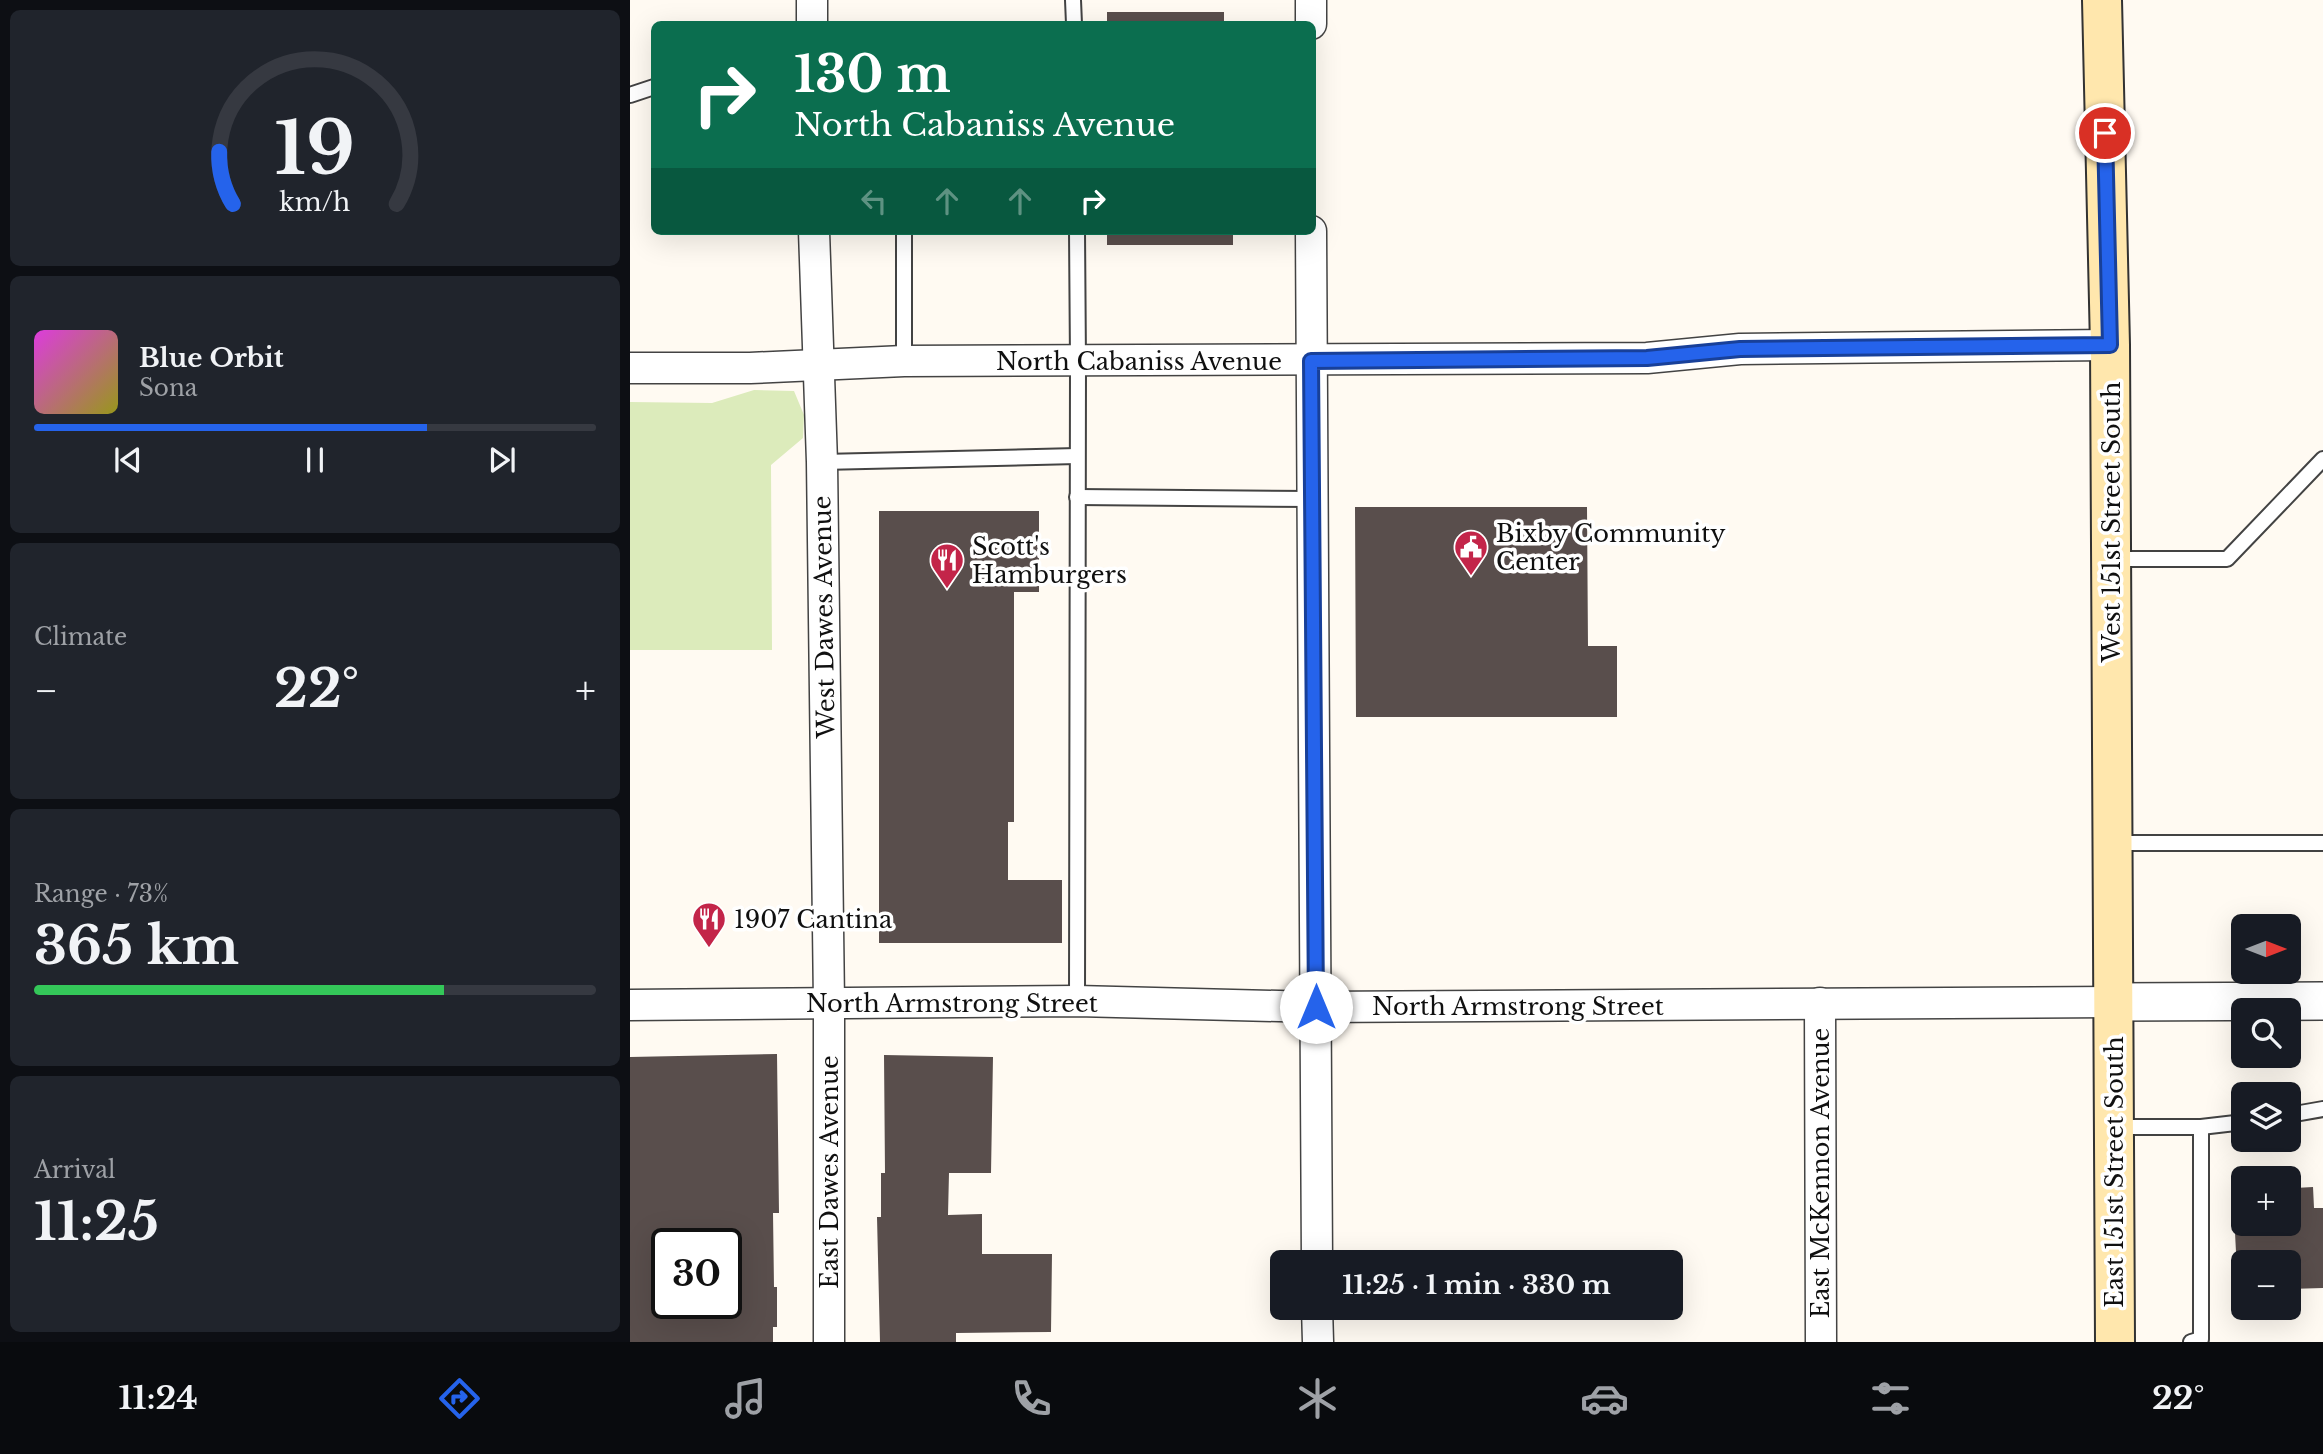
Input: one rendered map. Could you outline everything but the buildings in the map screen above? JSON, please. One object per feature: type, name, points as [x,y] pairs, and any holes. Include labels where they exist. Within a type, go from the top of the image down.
[{"type":"main road","name":"West 151st Street South","points":[[2102,0],[2110,345],[2113,1002]]},
{"type":"main road","name":"East 151st Street South","points":[[2113,1002],[2115,1342]]},
{"type":"street","points":[[812,0],[812,21]]},
{"type":"street","points":[[1311,0],[1311,21]]},
{"type":"street","name":"West Dawes Avenue","points":[[814,235],[822,462],[830,1003]]},
{"type":"street","points":[[1311,235],[1317,1250]]},
{"type":"street","name":"North Cabaniss Avenue","points":[[630,368],[820,366],[904,361],[1647,358],[1740,349],[2110,345]]},
{"type":"street","name":"North Armstrong Street","points":[[630,1005],[1077,1001],[1316,1007],[2323,1001]]},
{"type":"street","name":"East Dawes Avenue","points":[[829,1342],[830,1003]]},
{"type":"street","name":"East McKennon Avenue","points":[[1820,1003],[1821,1342]]},
{"type":"street","points":[[1317,1320],[1318,1342]]},
{"type":"lane","points":[[1073,0],[1074,21]]},
{"type":"lane","points":[[630,95],[651,88]]},
{"type":"lane","points":[[904,235],[904,361]]},
{"type":"lane","points":[[1077,235],[1077,1001]]},
{"type":"lane","points":[[822,462],[1077,456]]},
{"type":"lane","points":[[2111,559],[2227,559],[2323,459]]},
{"type":"lane","points":[[1077,497],[1312,499]]},
{"type":"lane","points":[[2112,843],[2323,843]]},
{"type":"lane","points":[[2301,1113],[2323,1109]]},
{"type":"lane","points":[[2113,1127],[2201,1127],[2231,1124]]},
{"type":"lane","points":[[2191,1342],[2201,1339],[2201,1127]]},
{"type":"green space","points":[[754,390],[794,391],[804,415],[803,438],[771,465],[772,650],[630,650],[630,402],[712,403]]},
{"type":"place","name":"Bixby Community Center","points":[[1471,577]]},
{"type":"place","name":"Scott's Hamburgers","points":[[947,590]]},
{"type":"place","name":"1907 Cantina","points":[[709,949]]},
{"type":"route","points":[[1316,1007],[1311,361],[1647,358],[1740,349],[2110,345],[2105,133]]}]
